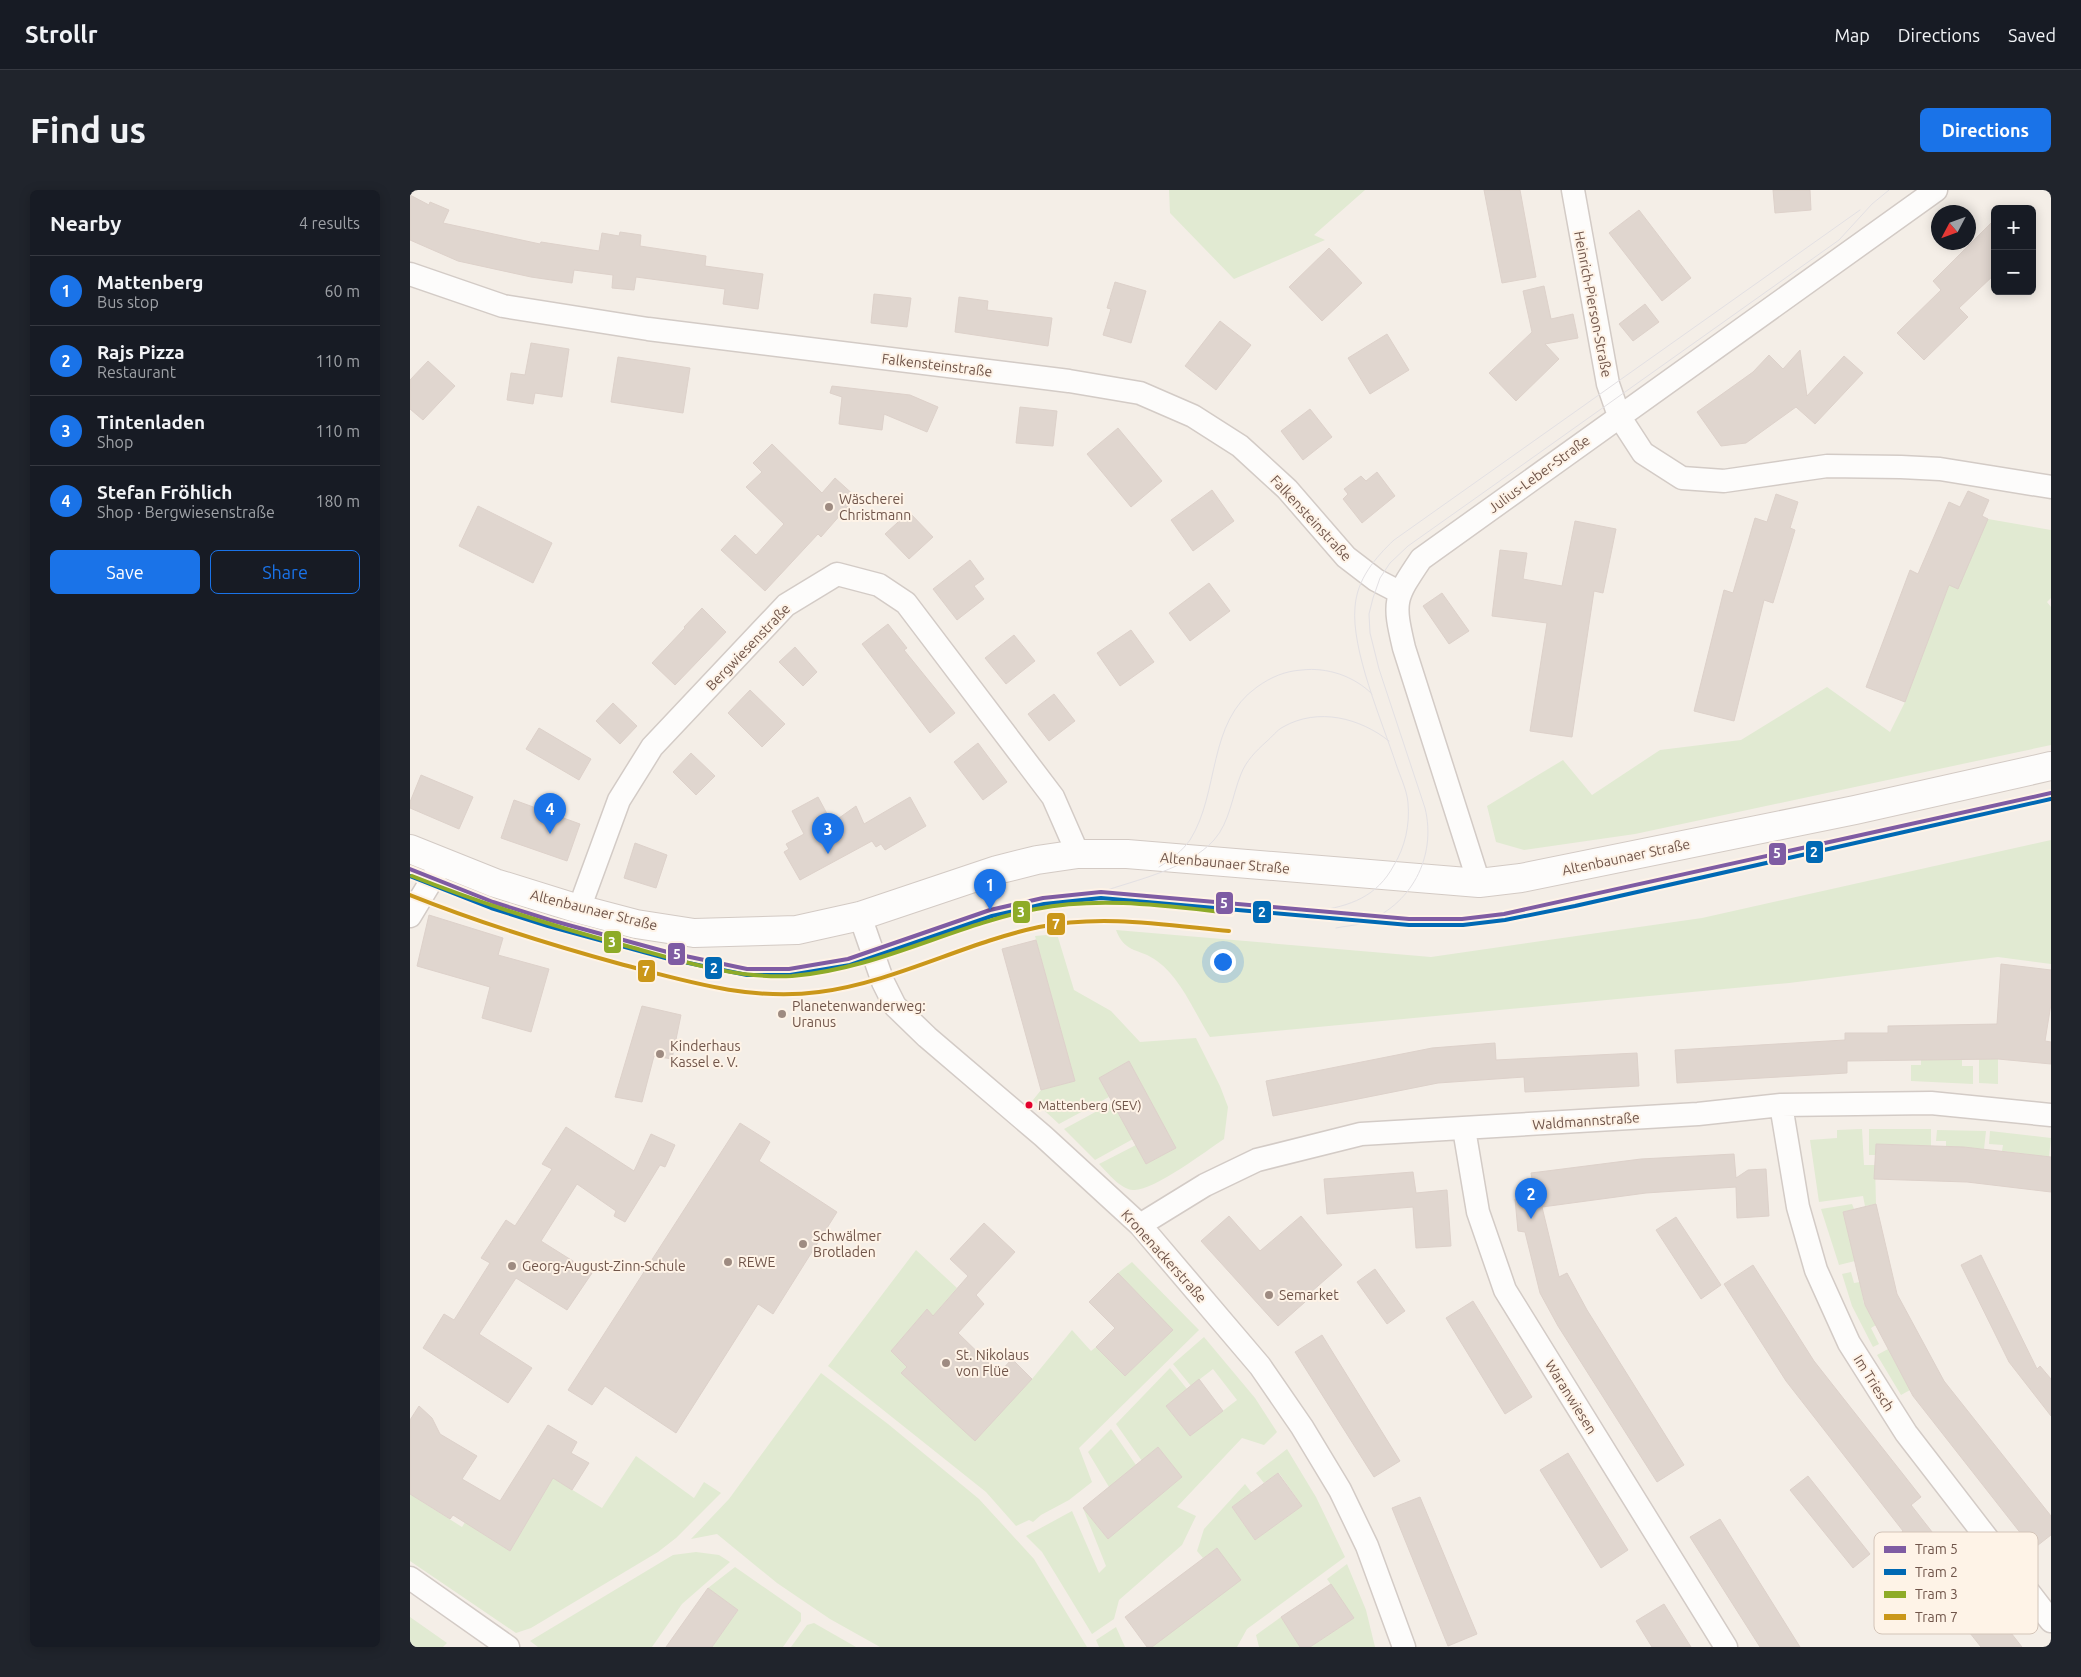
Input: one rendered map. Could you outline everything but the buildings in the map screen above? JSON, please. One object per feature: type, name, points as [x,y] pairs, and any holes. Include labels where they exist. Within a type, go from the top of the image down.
[{"type":"main road","name":"Altenbaunaer Straße","points":[[410,849],[495,884],[579,910],[636,924],[694,933],[797,930],[860,916],[997,870],[1037,860],[1078,854],[1127,854],[1479,883],[1538,875],[1854,810],[2051,766]]},
{"type":"street","name":"Heinrich-Pierson-Straße","points":[[1573,190],[1608,384],[1619,416],[1643,453],[1682,478],[1724,481],[1827,466],[1901,467],[1940,469],[2051,487]]},
{"type":"street","name":"Julius-Leber-Straße","points":[[1479,883],[1404,648],[1396,614],[1399,592],[1421,559],[1936,190]]},
{"type":"street","name":"Falkensteinstraße","points":[[410,274],[503,306],[648,329],[1069,381],[1140,394],[1194,416],[1240,446],[1286,490],[1346,557],[1376,580],[1399,592]]},
{"type":"street","name":"Bergwiesenstraße","points":[[579,910],[619,800],[652,747],[786,605],[837,574],[879,585],[906,603],[1053,797],[1078,854]]},
{"type":"street","points":[[410,916],[442,863]]},
{"type":"street","name":"Kronenackerstraße","points":[[860,916],[883,982],[896,1006],[927,1037],[1043,1136],[1140,1225],[1260,1366],[1302,1427],[1340,1490],[1363,1538],[1389,1602],[1404,1647]]},
{"type":"street","name":"Waldmannstraße","points":[[1140,1225],[1205,1185],[1257,1160],[1361,1134],[1698,1114],[1781,1105],[1931,1104],[2051,1115]]},
{"type":"street","name":"Im Triesch","points":[[1781,1105],[1798,1207],[1816,1270],[1849,1343],[1906,1433],[1982,1532]]},
{"type":"street","name":"Waranwiesen","points":[[1464,1129],[1478,1212],[1505,1290],[1726,1647]]},
{"type":"street","points":[[410,1578],[508,1647]]},
{"type":"street","name":"Im Triesch","points":[[2038,1604],[2051,1621]]},
{"type":"green space","points":[[1169,190],[1365,190],[1314,235],[1325,240],[1234,279],[1170,213]]},
{"type":"green space","points":[[1988,519],[2051,530],[2051,598],[2047,602],[2051,607],[2051,745],[1635,834],[1524,850],[1496,842],[1487,806],[1563,760],[1592,795],[1660,750],[1741,740],[1827,687],[1890,732],[1905,702],[1949,585],[1958,588]]},
{"type":"green space","points":[[2051,840],[2051,964],[1998,957],[1789,983],[1210,1037],[1180,986],[1166,968],[1151,957],[1128,947],[1116,930],[1431,957],[1702,918]]},
{"type":"green space","points":[[1057,934],[1074,990],[1111,1011],[1140,1042],[1196,1038],[1220,1086],[1228,1107],[1224,1139],[1179,1170],[1142,1189],[1133,1190],[1123,1187],[1099,1164],[1136,1145],[1146,1164],[1176,1148],[1129,1061],[1099,1078],[1109,1097],[1059,1124],[1033,1100],[1041,1090],[1075,1081],[1035,936]]},
{"type":"green space","points":[[1962,1059],[1962,1066],[1973,1066],[1973,1084],[1911,1081],[1911,1065],[1921,1065],[1921,1060]]},
{"type":"green space","points":[[1979,1059],[1998,1059],[1998,1084],[1979,1083]]},
{"type":"green space","points":[[1112,1103],[1133,1139],[1095,1160],[1064,1129]]},
{"type":"green space","points":[[1862,1129],[1864,1165],[1875,1165],[1876,1204],[1865,1206],[1863,1196],[1819,1202],[1810,1140],[1837,1138],[1837,1130]]},
{"type":"green space","points":[[1869,1129],[1931,1129],[1931,1146],[1876,1144],[1875,1155],[1869,1155]]},
{"type":"green space","points":[[1937,1130],[1986,1131],[1984,1149],[1946,1146],[1946,1141],[1936,1141]]},
{"type":"green space","points":[[1990,1131],[2051,1138],[2049,1157],[2002,1151],[2003,1145],[1989,1144]]},
{"type":"green space","points":[[1852,1204],[1854,1209],[1843,1212],[1855,1261],[1839,1265],[1821,1209]]},
{"type":"green space","points":[[916,1250],[957,1288],[933,1316],[927,1309],[891,1351],[907,1367],[901,1373],[1032,1379],[1072,1330],[1091,1351],[1096,1347],[1125,1376],[1172,1330],[1118,1273],[1132,1262],[1199,1330],[1079,1448],[1092,1482],[1069,1500],[1041,1515],[1033,1522],[1029,1520],[1016,1526],[986,1492],[828,1366]]},
{"type":"green space","points":[[1851,1272],[1854,1283],[1860,1282],[1864,1304],[1876,1325],[1871,1328],[1879,1344],[1873,1347],[1852,1306],[1842,1274]]},
{"type":"green space","points":[[1204,1337],[1255,1398],[1277,1432],[1264,1445],[1242,1438],[1177,1507],[1196,1516],[1182,1545],[1119,1600],[1114,1619],[1092,1634],[1042,1552],[1026,1536],[1072,1511],[1099,1573],[1106,1566],[1083,1508],[1108,1539],[1182,1477],[1158,1447],[1142,1461],[1116,1424],[1170,1368],[1187,1389],[1166,1406],[1190,1436],[1237,1400],[1213,1369],[1191,1386],[1173,1364]]},
{"type":"green space","points":[[1888,1349],[1910,1390],[1901,1395],[1877,1355]]},
{"type":"green space","points":[[821,1373],[888,1424],[979,1499],[1034,1559],[1087,1647],[880,1647],[830,1619],[777,1583],[717,1534],[691,1539],[729,1499]]},
{"type":"green space","points":[[1111,1429],[1136,1465],[1109,1487],[1088,1452]]},
{"type":"green space","points":[[1287,1449],[1316,1497],[1345,1557],[1247,1629],[1237,1647],[1152,1647],[1217,1548],[1203,1558],[1197,1551],[1204,1529],[1245,1484],[1252,1493],[1232,1507],[1255,1540],[1302,1506],[1279,1473],[1264,1483],[1256,1473]]},
{"type":"green space","points":[[636,1456],[694,1498],[704,1482],[721,1493],[676,1538],[658,1552],[531,1628],[516,1633],[410,1561],[410,1494],[462,1527],[481,1497],[496,1506],[480,1532],[510,1551],[553,1478],[602,1508]]},
{"type":"green space","points":[[696,1552],[719,1555],[730,1562],[682,1604],[652,1647],[538,1647],[530,1641],[673,1555]]},
{"type":"green space","points":[[1347,1564],[1366,1610],[1375,1647],[1310,1647],[1354,1618],[1327,1579]]},
{"type":"green space","points":[[735,1567],[801,1613],[801,1621],[783,1647],[712,1647],[738,1610],[708,1588]]},
{"type":"green space","points":[[410,1617],[447,1643],[443,1647],[410,1647]]},
{"type":"green space","points":[[1281,1617],[1300,1647],[1259,1647],[1256,1635]]},
{"type":"green space","points":[[814,1623],[856,1647],[791,1647],[807,1625]]},
{"type":"green space","points":[[1116,1627],[1125,1647],[1099,1647],[1096,1640]]},
{"type":"tram line","points":[[1336,928],[1363,923],[1395,905],[1416,878],[1427,844],[1428,826],[1425,808],[1379,669],[1370,633],[1369,614],[1373,598],[1380,578],[1390,563],[1408,546],[1839,240],[1872,204],[1889,190]]},
{"type":"tram line","points":[[1317,911],[1351,903],[1371,892],[1379,885],[1398,858],[1407,828],[1408,803],[1406,793],[1369,686],[1355,624],[1356,597],[1359,587],[1368,570],[1380,554],[1394,540],[1860,210]]},
{"type":"tram line","points":[[1159,867],[1176,855],[1190,840],[1206,801],[1222,738],[1230,719],[1241,702],[1257,687],[1273,677],[1284,673],[1311,669],[1340,674],[1357,682],[1372,694]]},
{"type":"tram line","points":[[1101,892],[1176,866],[1203,850],[1214,840],[1224,825],[1238,782],[1246,765],[1252,756],[1283,727],[1296,721],[1310,718],[1338,718],[1365,726],[1389,741]]},
{"type":"tram line","name":"5","points":[[410,869],[493,902],[550,920],[671,953],[747,969],[789,969],[848,959],[990,910],[1043,898],[1101,892],[1409,919],[1462,919],[1504,914],[2051,793]]},
{"type":"tram line","name":"2","points":[[410,876],[491,908],[548,926],[669,959],[747,975],[790,975],[850,965],[992,916],[1044,904],[1101,898],[1409,925],[1463,925],[1505,920],[2051,799]]},
{"type":"tram line","name":"3","points":[[412,876],[439,887],[550,924],[673,959],[732,972],[772,976],[792,976],[824,972],[855,965],[1005,916],[1060,905],[1084,903],[1134,904],[1231,913]]},
{"type":"tram line","name":"7","points":[[410,895],[516,933],[624,965],[720,988],[769,994],[819,992],[847,987],[875,980],[984,942],[1039,927],[1062,923],[1086,921],[1134,922],[1229,931]]},
{"type":"place","name":"Wäscherei Christmann","points":[[829,507]]},
{"type":"place","name":"Stefan Fröhlich","points":[[550,834]]},
{"type":"place","name":"Tintenladen","points":[[828,854]]},
{"type":"place","name":"Mattenberg","points":[[990,910]]},
{"type":"place","name":"Planetenwanderweg: Uranus","points":[[782,1014]]},
{"type":"place","name":"Kinderhaus Kassel e. V.","points":[[660,1054]]},
{"type":"place","name":"Mattenberg (SEV)","points":[[1029,1105]]},
{"type":"place","name":"Rajs Pizza","points":[[1531,1219]]},
{"type":"place","name":"Schwälmer Brotladen","points":[[803,1244]]},
{"type":"place","name":"REWE","points":[[728,1262]]},
{"type":"place","name":"Georg-August-Zinn-Schule","points":[[512,1266]]},
{"type":"place","name":"Semarket","points":[[1269,1295]]},
{"type":"place","name":"St. Nikolaus von Flüe","points":[[946,1363]]}]
